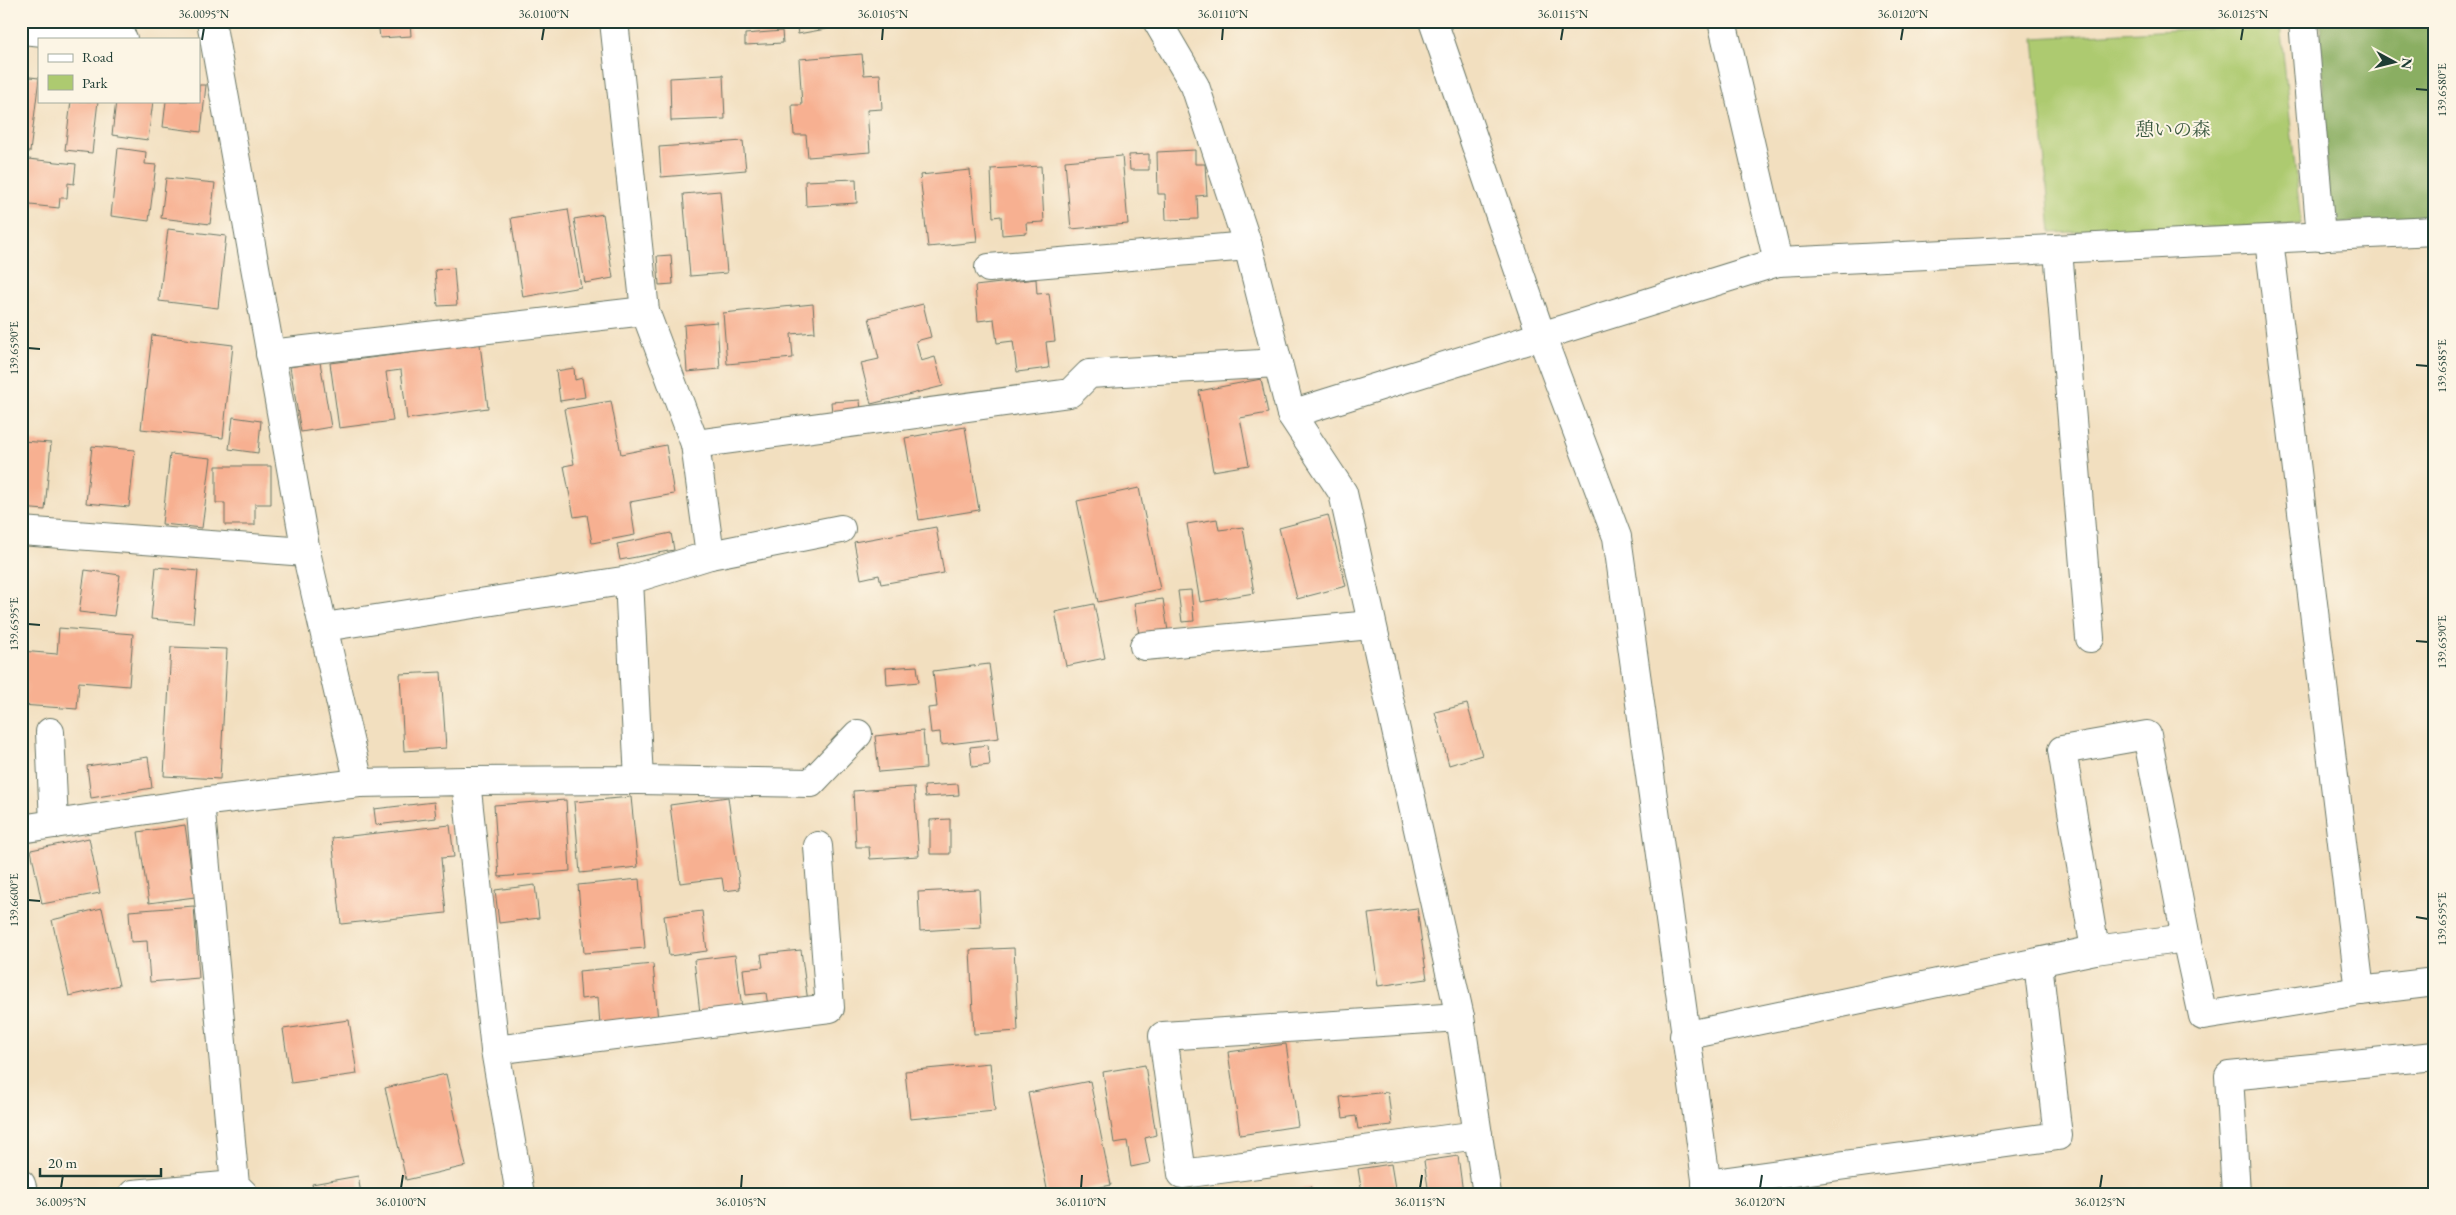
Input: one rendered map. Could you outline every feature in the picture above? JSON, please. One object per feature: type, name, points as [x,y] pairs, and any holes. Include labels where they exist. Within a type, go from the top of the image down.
[{"type":"street","points":[[614,21],[645,311],[695,444],[710,555]]},
{"type":"street","points":[[1157,21],[1195,86],[1248,246],[1290,414],[1343,493],[1460,1016],[1487,1194]]},
{"type":"street","points":[[1433,21],[1541,335],[1617,537],[1684,1036],[1707,1189],[2058,1136],[2038,963]]},
{"type":"street","points":[[1722,21],[1778,262]]},
{"type":"street","points":[[2303,21],[2321,237]]},
{"type":"street","points":[[21,30],[112,38]]},
{"type":"street","points":[[208,38],[270,354],[306,552],[359,783]]},
{"type":"street","points":[[1290,414],[1778,262],[2435,231]]},
{"type":"street","points":[[2269,240],[2360,991]]},
{"type":"street","points":[[989,268],[1248,246]]},
{"type":"street","points":[[2058,250],[2090,638]]},
{"type":"street","points":[[270,354],[645,311]]},
{"type":"street","points":[[695,444],[1070,393],[1090,374],[1278,363]]},
{"type":"street","points":[[324,628],[629,580],[710,555],[841,529]]},
{"type":"street","points":[[21,531],[306,552]]},
{"type":"street","points":[[629,580],[639,780]]},
{"type":"street","points":[[1144,646],[1371,625]]},
{"type":"street","points":[[50,732],[54,824]]},
{"type":"street","points":[[21,829],[200,802],[359,783],[639,780],[811,783],[858,734]]},
{"type":"street","points":[[2095,950],[2062,750],[2147,735],[2203,1016],[2360,991],[2435,982]]},
{"type":"street","points":[[466,781],[496,1050],[520,1194]]},
{"type":"street","points":[[134,1194],[240,1189],[200,802]]},
{"type":"street","points":[[496,1050],[830,1008],[818,846]]},
{"type":"street","points":[[1684,1036],[2095,950],[2186,938]]},
{"type":"street","points":[[1460,1016],[1163,1036],[1182,1174],[1478,1135]]},
{"type":"street","points":[[2236,1194],[2229,1076],[2435,1056]]},
{"type":"street","points":[[21,1184],[24,1194]]},
{"type":"green space","points":[[2320,21],[2435,21],[2435,218],[2329,223]]},
{"type":"green space","name":"憩いの森","points":[[2280,24],[2301,224],[2051,233],[2034,38]]},
{"type":"building","points":[[158,21],[186,21],[186,25]]},
{"type":"building","points":[[378,21],[410,21],[411,36],[380,38]]},
{"type":"building","points":[[796,21],[836,21],[837,27],[798,34]]},
{"type":"building","points":[[782,31],[783,43],[745,45],[745,34]]},
{"type":"building","points":[[862,54],[864,75],[880,74],[882,109],[867,110],[870,152],[808,157],[806,135],[794,135],[792,105],[802,105],[799,59]]},
{"type":"building","points":[[723,75],[725,119],[671,121],[670,78]]},
{"type":"building","points":[[21,76],[38,78],[30,152],[21,151]]},
{"type":"building","points":[[200,85],[206,85],[201,132],[163,127],[166,102],[200,102]]},
{"type":"building","points":[[71,102],[98,102],[92,153],[65,150]]},
{"type":"building","points":[[116,102],[153,102],[148,140],[112,135]]},
{"type":"building","points":[[743,141],[746,170],[661,177],[659,147]]},
{"type":"building","points":[[118,148],[146,152],[145,164],[156,165],[149,221],[111,216]]},
{"type":"building","points":[[1195,150],[1195,164],[1205,164],[1207,195],[1197,196],[1198,219],[1166,220],[1165,194],[1158,194],[1157,152]]},
{"type":"building","points":[[1149,154],[1149,170],[1130,170],[1129,155]]},
{"type":"building","points":[[1122,156],[1128,224],[1071,229],[1065,161]]},
{"type":"building","points":[[28,159],[76,164],[74,184],[68,183],[67,198],[60,198],[59,208],[21,204],[21,182],[26,182]]},
{"type":"building","points":[[1041,166],[1044,222],[1026,223],[1027,233],[1002,235],[1001,216],[993,217],[991,169]]},
{"type":"building","points":[[970,170],[977,242],[928,247],[920,175]]},
{"type":"building","points":[[166,178],[215,183],[210,224],[161,218]]},
{"type":"building","points":[[856,179],[857,203],[806,206],[805,181]]},
{"type":"building","points":[[720,191],[727,273],[690,276],[683,194]]},
{"type":"building","points":[[568,209],[581,287],[523,297],[511,218]]},
{"type":"building","points":[[603,214],[613,278],[585,283],[574,219]]},
{"type":"building","points":[[168,229],[226,236],[218,308],[159,301]]},
{"type":"building","points":[[671,255],[673,284],[659,285],[657,256]]},
{"type":"building","points":[[454,268],[457,305],[438,306],[435,270]]},
{"type":"building","points":[[1036,279],[1037,294],[1049,293],[1055,341],[1046,342],[1049,368],[1017,372],[1013,341],[997,343],[994,319],[978,321],[975,286]]},
{"type":"building","points":[[813,304],[815,332],[791,334],[793,358],[727,364],[723,313]]},
{"type":"building","points":[[923,304],[931,337],[916,341],[921,361],[935,357],[943,386],[871,404],[861,363],[879,359],[869,318]]},
{"type":"building","points":[[717,322],[720,369],[687,372],[684,325]]},
{"type":"building","points":[[152,335],[233,345],[223,438],[141,429]]},
{"type":"building","points":[[480,344],[488,408],[407,419],[401,370],[386,372],[393,421],[339,428],[330,363]]},
{"type":"building","points":[[320,362],[331,427],[301,432],[290,367]]},
{"type":"building","points":[[574,368],[575,380],[582,378],[585,397],[560,401],[556,371]]},
{"type":"building","points":[[1261,379],[1268,413],[1240,418],[1249,465],[1213,471],[1199,391]]},
{"type":"building","points":[[860,400],[861,412],[832,413],[831,402]]},
{"type":"building","points":[[611,401],[621,454],[666,445],[674,494],[630,502],[635,535],[592,543],[587,515],[574,517],[564,466],[574,464],[564,409]]},
{"type":"building","points":[[233,417],[261,421],[258,453],[229,449]]},
{"type":"building","points":[[965,427],[979,510],[919,520],[905,438]]},
{"type":"building","points":[[21,441],[51,443],[45,510],[21,508]]},
{"type":"building","points":[[92,446],[135,450],[129,507],[86,503]]},
{"type":"building","points":[[170,454],[211,458],[202,528],[162,524]]},
{"type":"building","points":[[216,466],[271,466],[271,504],[255,504],[255,525],[225,525],[225,503],[216,503]]},
{"type":"building","points":[[1139,488],[1160,589],[1098,602],[1077,501]]},
{"type":"building","points":[[1328,515],[1346,586],[1297,599],[1279,528]]},
{"type":"building","points":[[1217,519],[1219,530],[1243,527],[1254,593],[1200,602],[1187,524]]},
{"type":"building","points":[[936,527],[944,573],[881,584],[879,575],[861,579],[854,542]]},
{"type":"building","points":[[671,533],[674,550],[620,560],[617,544]]},
{"type":"building","points":[[156,567],[198,571],[193,623],[151,619]]},
{"type":"building","points":[[85,570],[120,575],[114,616],[79,612]]},
{"type":"building","points":[[1191,590],[1194,621],[1182,622],[1178,591]]},
{"type":"building","points":[[1163,599],[1168,631],[1139,635],[1134,603]]},
{"type":"building","points":[[1094,604],[1105,658],[1066,666],[1055,612]]},
{"type":"building","points":[[59,628],[133,634],[129,686],[79,682],[77,709],[21,705],[21,651],[57,654]]},
{"type":"building","points":[[171,647],[227,649],[220,779],[164,776]]},
{"type":"building","points":[[989,664],[999,738],[941,745],[940,732],[931,733],[928,708],[937,707],[933,671]]},
{"type":"building","points":[[917,666],[919,682],[887,685],[886,668]]},
{"type":"building","points":[[441,672],[446,748],[404,751],[400,674]]},
{"type":"building","points":[[1467,704],[1482,755],[1449,765],[1435,712]]},
{"type":"building","points":[[923,731],[926,768],[879,772],[875,736]]},
{"type":"building","points":[[988,745],[990,765],[972,767],[970,747]]},
{"type":"building","points":[[148,757],[152,788],[91,798],[87,766]]},
{"type":"building","points":[[958,784],[959,795],[925,797],[924,786]]},
{"type":"building","points":[[914,787],[919,856],[870,859],[869,847],[856,847],[853,791]]},
{"type":"building","points":[[631,797],[638,867],[580,873],[574,802]]},
{"type":"building","points":[[728,797],[740,889],[724,891],[722,878],[680,883],[670,805]]},
{"type":"building","points":[[566,800],[570,871],[499,877],[494,805]]},
{"type":"building","points":[[434,802],[436,818],[376,825],[374,809]]},
{"type":"building","points":[[950,819],[950,854],[930,854],[930,820]]},
{"type":"building","points":[[185,825],[195,897],[149,903],[138,832]]},
{"type":"building","points":[[450,825],[454,857],[441,858],[446,913],[341,924],[332,838]]},
{"type":"building","points":[[89,838],[100,893],[42,904],[31,850]]},
{"type":"building","points":[[639,879],[645,948],[584,953],[578,885]]},
{"type":"building","points":[[535,885],[539,918],[499,923],[495,890]]},
{"type":"building","points":[[979,889],[981,927],[920,931],[918,892]]},
{"type":"building","points":[[194,906],[199,978],[150,982],[147,941],[131,942],[129,911]]},
{"type":"building","points":[[102,908],[119,985],[69,996],[52,920]]},
{"type":"building","points":[[1417,908],[1427,979],[1378,986],[1368,914]]},
{"type":"building","points":[[702,911],[707,951],[669,956],[664,916]]},
{"type":"building","points":[[1014,948],[1018,1031],[974,1034],[970,950]]},
{"type":"building","points":[[801,950],[808,1002],[768,1006],[766,993],[746,995],[743,969],[763,967],[761,954]]},
{"type":"building","points":[[735,955],[742,1008],[700,1013],[694,960]]},
{"type":"building","points":[[653,964],[658,1021],[600,1026],[598,997],[581,999],[579,971]]},
{"type":"building","points":[[349,1020],[357,1074],[291,1083],[283,1029]]},
{"type":"building","points":[[1286,1044],[1298,1126],[1240,1135],[1228,1052]]},
{"type":"building","points":[[990,1063],[995,1111],[910,1119],[905,1071]]},
{"type":"building","points":[[1145,1065],[1156,1135],[1145,1138],[1150,1163],[1131,1167],[1127,1141],[1114,1143],[1103,1072]]},
{"type":"building","points":[[446,1074],[466,1166],[406,1180],[385,1088]]},
{"type":"building","points":[[1090,1081],[1111,1185],[1068,1194],[1048,1194],[1028,1093]]},
{"type":"building","points":[[1388,1092],[1392,1125],[1358,1129],[1356,1116],[1343,1118],[1340,1097]]},
{"type":"building","points":[[1458,1156],[1463,1193],[1429,1194],[1424,1161]]},
{"type":"building","points":[[1391,1164],[1396,1194],[1362,1194],[1358,1169]]},
{"type":"building","points":[[358,1176],[361,1194],[314,1194],[312,1184]]},
{"type":"building","points":[[1311,1187],[1312,1194],[1269,1194],[1269,1193]]}]
